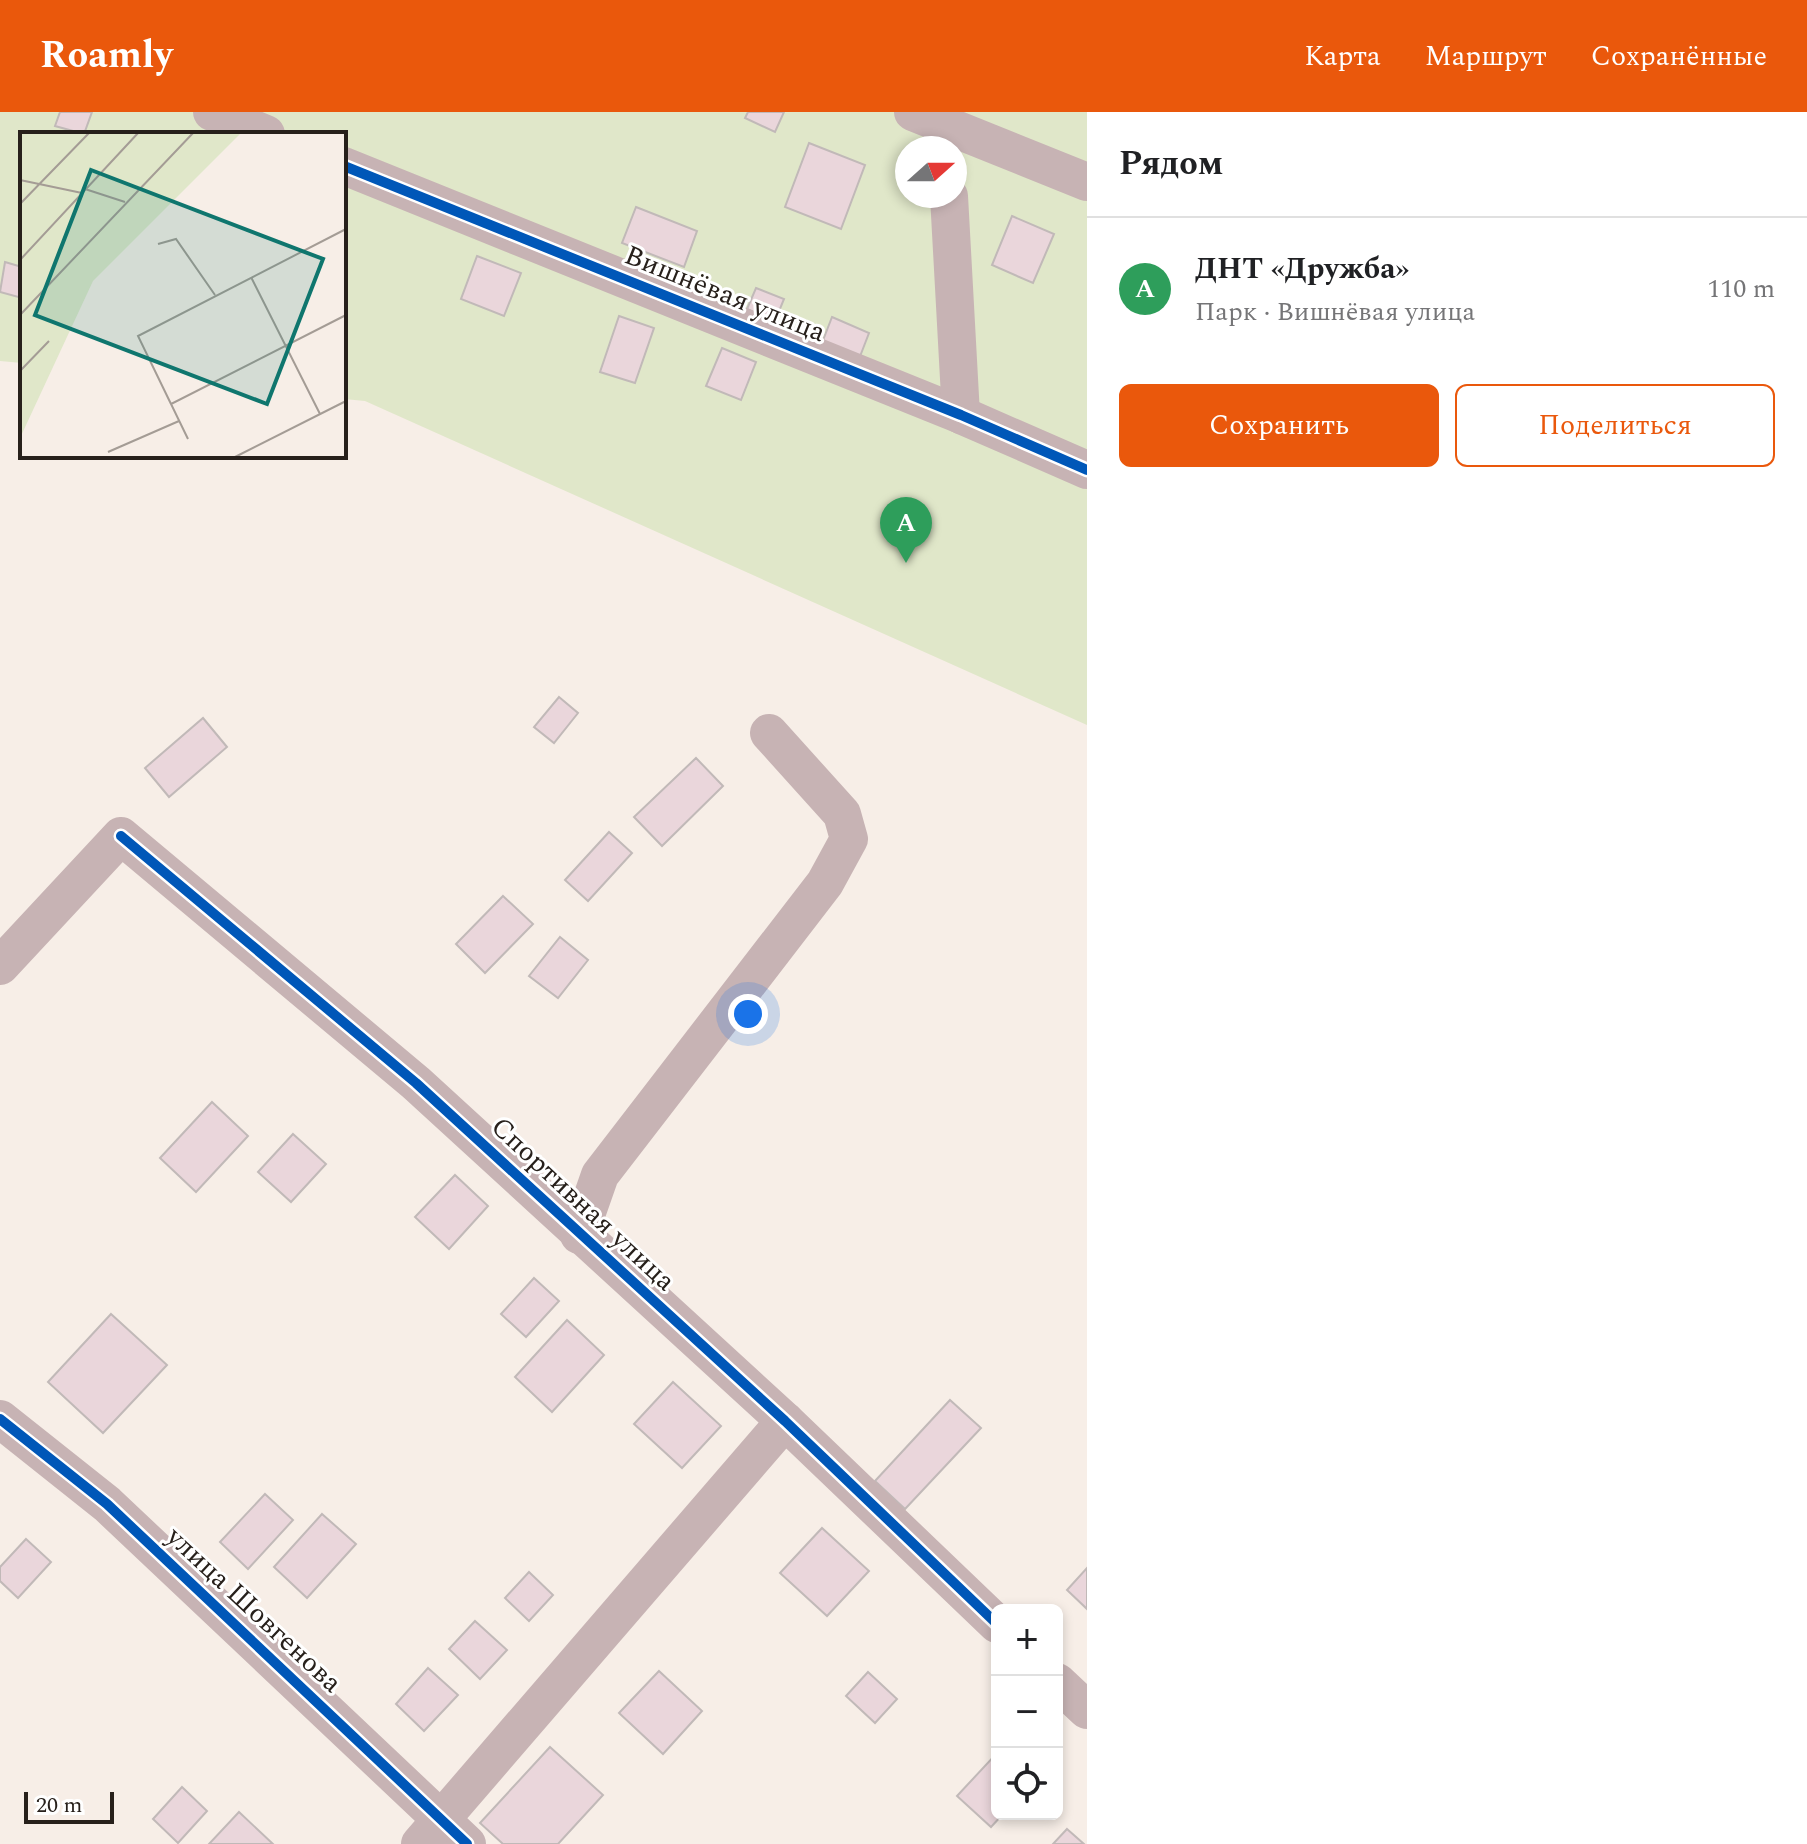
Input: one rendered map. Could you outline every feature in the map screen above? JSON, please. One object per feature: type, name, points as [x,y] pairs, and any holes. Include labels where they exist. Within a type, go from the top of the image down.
[{"type":"street","points":[[212,112],[261,132]]},
{"type":"street","points":[[927,122],[1087,182]]},
{"type":"street","name":"Вишнёвая улица","points":[[346,167],[961,415],[1087,470]]},
{"type":"street","points":[[950,208],[961,415]]},
{"type":"street","points":[[579,1235],[600,1175],[825,883],[849,839],[842,814],[769,733]]},
{"type":"street","name":"Спортивная улица","points":[[0,966],[121,836],[416,1083],[785,1421],[991,1618]]},
{"type":"street","name":"улица Шовгенова","points":[[0,1419],[107,1504],[443,1836]]},
{"type":"street","points":[[443,1836],[785,1421]]},
{"type":"street","points":[[1063,1688],[1087,1710]]},
{"type":"green space","points":[[0,112],[1087,112],[1087,725],[365,401],[346,399],[346,132],[20,132],[20,363],[0,361]]},
{"type":"building","points":[[60,112],[92,112],[85,132],[55,126]]},
{"type":"building","points":[[748,112],[784,112],[775,132],[745,118]]},
{"type":"building","points":[[809,143],[865,165],[841,229],[785,207]]},
{"type":"building","points":[[636,207],[697,231],[684,267],[622,243]]},
{"type":"building","points":[[1012,216],[1054,234],[1033,283],[992,265]]},
{"type":"building","points":[[477,256],[521,273],[504,316],[461,299]]},
{"type":"building","points":[[5,262],[20,266],[20,297],[0,292]]},
{"type":"building","points":[[756,288],[784,299],[775,321],[747,309]]},
{"type":"building","points":[[619,316],[654,328],[635,383],[600,372]]},
{"type":"building","points":[[832,317],[869,333],[859,359],[822,343]]},
{"type":"building","points":[[722,348],[756,362],[741,400],[706,386]]},
{"type":"building","points":[[559,697],[578,713],[554,743],[534,727]]},
{"type":"building","points":[[203,718],[227,747],[169,797],[145,768]]},
{"type":"building","points":[[696,758],[723,786],[662,846],[634,817]]},
{"type":"building","points":[[609,832],[632,853],[588,901],[565,880]]},
{"type":"building","points":[[503,896],[533,924],[485,973],[456,944]]},
{"type":"building","points":[[560,937],[588,960],[558,998],[529,976]]},
{"type":"building","points":[[212,1102],[248,1136],[196,1192],[160,1158]]},
{"type":"building","points":[[293,1134],[326,1164],[291,1202],[258,1172]]},
{"type":"building","points":[[455,1175],[488,1206],[449,1249],[415,1217]]},
{"type":"building","points":[[534,1278],[559,1301],[526,1337],[501,1314]]},
{"type":"building","points":[[111,1314],[167,1365],[103,1433],[48,1382]]},
{"type":"building","points":[[567,1320],[604,1355],[552,1412],[515,1377]]},
{"type":"building","points":[[673,1382],[721,1426],[682,1468],[634,1424]]},
{"type":"building","points":[[950,1400],[981,1428],[905,1509],[875,1481]]},
{"type":"building","points":[[265,1494],[293,1520],[248,1569],[220,1542]]},
{"type":"building","points":[[322,1514],[356,1544],[307,1598],[274,1567]]},
{"type":"building","points":[[822,1528],[869,1571],[827,1616],[780,1573]]},
{"type":"building","points":[[26,1539],[51,1562],[18,1598],[0,1581],[0,1567]]},
{"type":"building","points":[[1087,1568],[1087,1609],[1067,1590]]},
{"type":"building","points":[[529,1572],[553,1595],[529,1621],[505,1598]]},
{"type":"building","points":[[475,1621],[507,1650],[480,1679],[449,1649]]},
{"type":"building","points":[[428,1668],[458,1695],[424,1731],[396,1704]]},
{"type":"building","points":[[659,1671],[702,1711],[663,1754],[619,1713]]},
{"type":"building","points":[[868,1672],[897,1699],[875,1723],[846,1696]]},
{"type":"building","points":[[550,1747],[603,1795],[558,1844],[503,1844],[480,1823]]},
{"type":"building","points":[[991,1759],[991,1820],[997,1820],[991,1827],[957,1796]]},
{"type":"building","points":[[182,1787],[207,1811],[178,1843],[153,1819]]},
{"type":"building","points":[[239,1812],[273,1844],[209,1844]]},
{"type":"building","points":[[1067,1829],[1084,1844],[1053,1844]]},
{"type":"cycle path","points":[[346,167],[961,415],[1087,470]]},
{"type":"cycle path","points":[[121,836],[416,1083],[785,1421],[991,1618]]},
{"type":"cycle path","points":[[0,1419],[107,1504],[467,1844]]},
{"type":"place","name":"ДНТ «Дружба»","points":[[906,563]]}]
